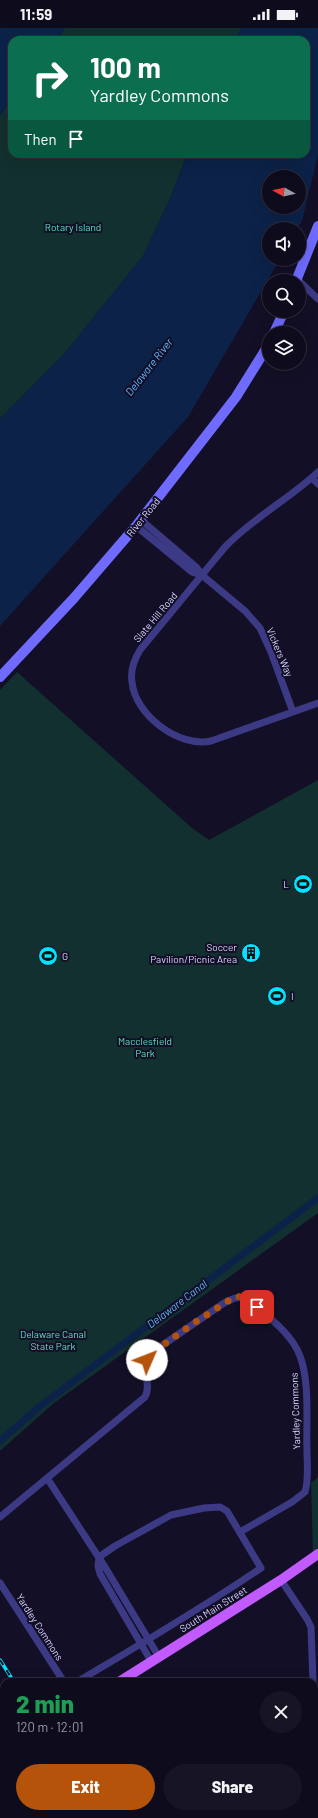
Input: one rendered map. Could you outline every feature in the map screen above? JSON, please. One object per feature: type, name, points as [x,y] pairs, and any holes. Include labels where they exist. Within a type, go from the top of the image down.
[{"type":"main road","points":[[298,274],[318,226]]},
{"type":"main road","name":"River Road","points":[[0,678],[74,598],[139,523],[236,397],[262,355]]},
{"type":"main road","name":"South Main Street","points":[[125,1678],[281,1580],[318,1554]]},
{"type":"street","points":[[306,289],[318,299]]},
{"type":"street","name":"Slate Hill Road","points":[[318,472],[293,494],[238,534],[140,650],[135,658],[132,670],[134,692],[141,706],[174,736],[194,742],[211,741],[318,703]]},
{"type":"street","points":[[312,478],[318,484]]},
{"type":"street","name":"Vickers Way","points":[[139,523],[192,572],[202,576],[245,610],[256,624],[271,652],[293,712]]},
{"type":"street","name":"Yardley Commons","points":[[0,1517],[145,1397],[148,1389],[146,1366],[148,1356],[224,1303],[236,1296],[241,1296],[259,1309],[285,1333],[300,1354],[303,1367],[306,1400],[307,1466],[305,1492],[292,1502],[240,1532]]},
{"type":"street","points":[[47,1478],[99,1557],[148,1638],[155,1659]]},
{"type":"street","points":[[83,1678],[141,1642],[187,1616],[261,1568],[227,1511],[220,1507],[204,1508],[171,1515],[115,1546],[99,1557],[98,1566],[100,1574],[141,1642],[155,1659]]},
{"type":"street","points":[[281,1580],[311,1627],[313,1678]]},
{"type":"street","name":"Yardley Commons","points":[[0,1583],[61,1678]]},
{"type":"green space","points":[[65,28],[241,28],[238,36],[59,36]]},
{"type":"green space","name":"Rotary Island","points":[[8,104],[8,158],[185,158],[170,199],[143,256],[65,353],[0,419],[0,115]]},
{"type":"green space","name":"Macclesfield Park","points":[[17,672],[192,828],[209,840],[318,780],[318,1213],[54,1403],[0,1451],[0,690]]},
{"type":"green space","points":[[318,1477],[318,1554],[313,1557],[311,1483]]},
{"type":"water","points":[[0,28],[65,28],[59,36],[8,36],[8,104],[0,115]]},
{"type":"water","name":"Delaware River","points":[[241,28],[318,28],[318,155],[306,204],[306,170],[262,170],[262,214],[304,214],[302,221],[262,222],[262,266],[276,266],[271,274],[262,274],[262,290],[188,417],[0,626],[0,419],[65,353],[143,256],[170,199],[185,158],[310,158],[310,36],[238,36]]},
{"type":"waterway","name":"Delaware Canal","points":[[0,1441],[39,1407],[318,1198]]},
{"type":"railway","points":[[0,1660],[11,1678]]},
{"type":"place","name":"L","points":[[303,884]]},
{"type":"place","name":"Soccer Pavilion/Picnic Area","points":[[251,953]]},
{"type":"place","name":"G","points":[[48,956]]},
{"type":"place","name":"I","points":[[277,996]]},
{"type":"route","points":[[147,1360],[148,1356],[152,1353],[194,1323],[236,1296],[245,1298],[257,1307]]},
{"type":"park label","name":"Delaware Canal State Park","points":[[53,1340]]}]
